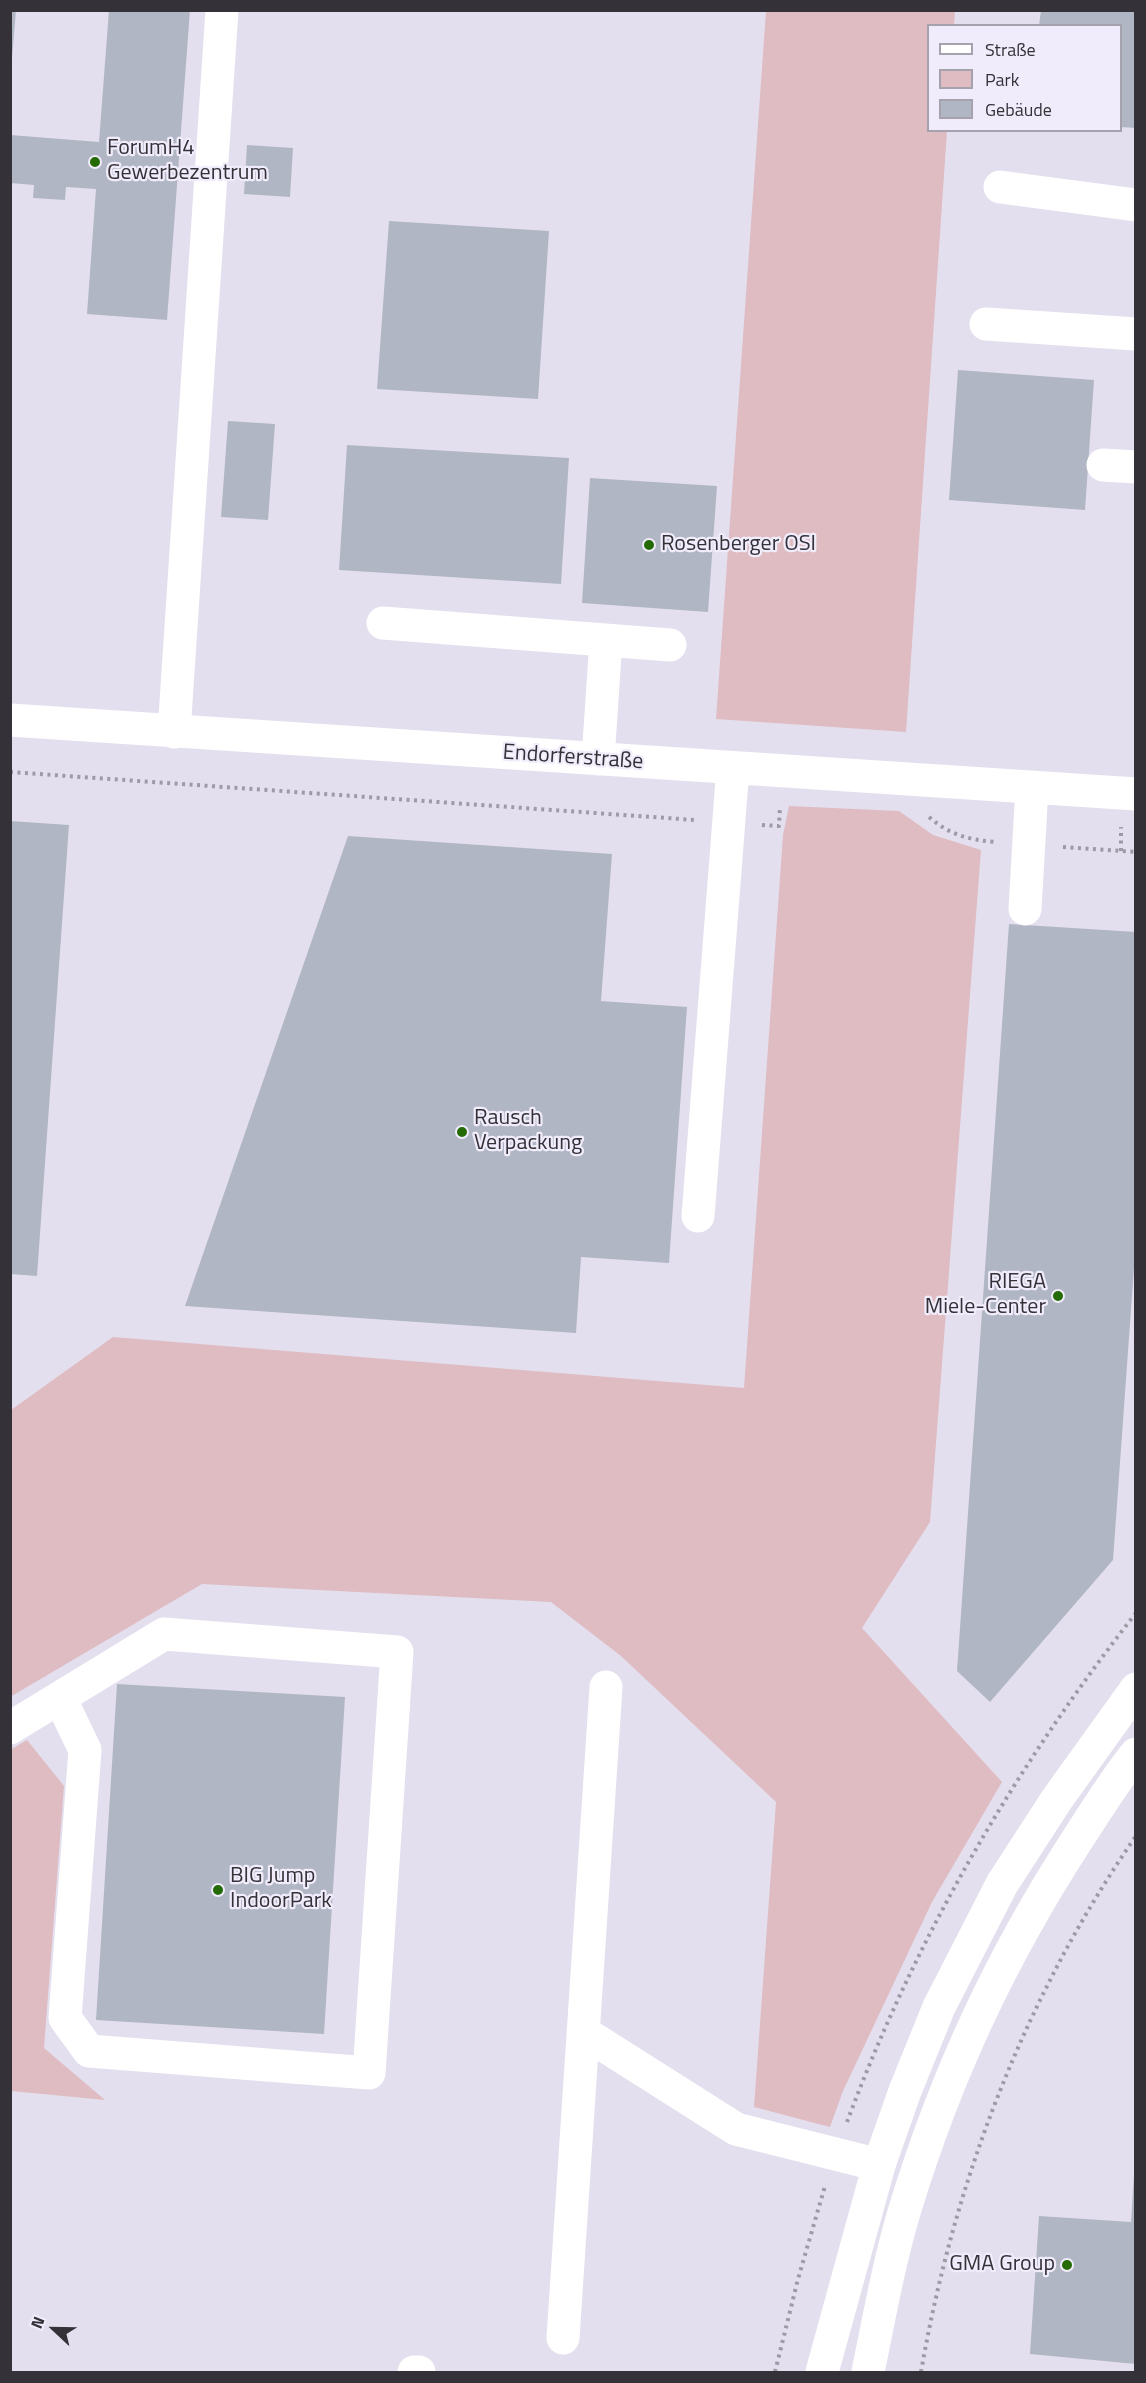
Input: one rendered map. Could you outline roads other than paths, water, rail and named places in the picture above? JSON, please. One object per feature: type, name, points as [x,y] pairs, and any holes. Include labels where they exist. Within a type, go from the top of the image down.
[{"type":"main road","points":[[174,732],[222,10]]},
{"type":"main road","points":[[1000,187],[1136,205]]},
{"type":"main road","points":[[986,324],[1136,334]]},
{"type":"main road","points":[[1103,465],[1136,467]]},
{"type":"main road","points":[[383,623],[670,645]]},
{"type":"main road","points":[[598,759],[606,640]]},
{"type":"main road","name":"Endorferstraße","points":[[10,720],[1136,794]]},
{"type":"main road","points":[[698,1215],[733,768]]},
{"type":"main road","points":[[1025,909],[1032,788]]},
{"type":"main road","points":[[10,1728],[164,1634],[397,1652],[369,2073],[89,2051],[65,2018],[85,1750],[60,1698]]},
{"type":"main road","points":[[563,2338],[606,1687]]},
{"type":"main road","points":[[822,2373],[879,2165],[905,2091],[939,2007],[997,1893],[1057,1799],[1136,1689]]},
{"type":"main road","points":[[867,2373],[905,2211],[960,2055],[1021,1929],[1089,1821],[1136,1754]]},
{"type":"main road","points":[[583,2032],[736,2129],[879,2165]]},
{"type":"place","name":"ForumH4 Gewerbezentrum","points":[[95,162]]},
{"type":"place","name":"Rosenberger OSI","points":[[649,545]]},
{"type":"place","name":"Rausch Verpackung","points":[[462,1132]]},
{"type":"place","name":"RIEGA Miele-Center","points":[[1058,1296]]},
{"type":"place","name":"BIG Jump IndoorPark","points":[[218,1890]]},
{"type":"place","name":"GMA Group","points":[[1067,2265]]}]
